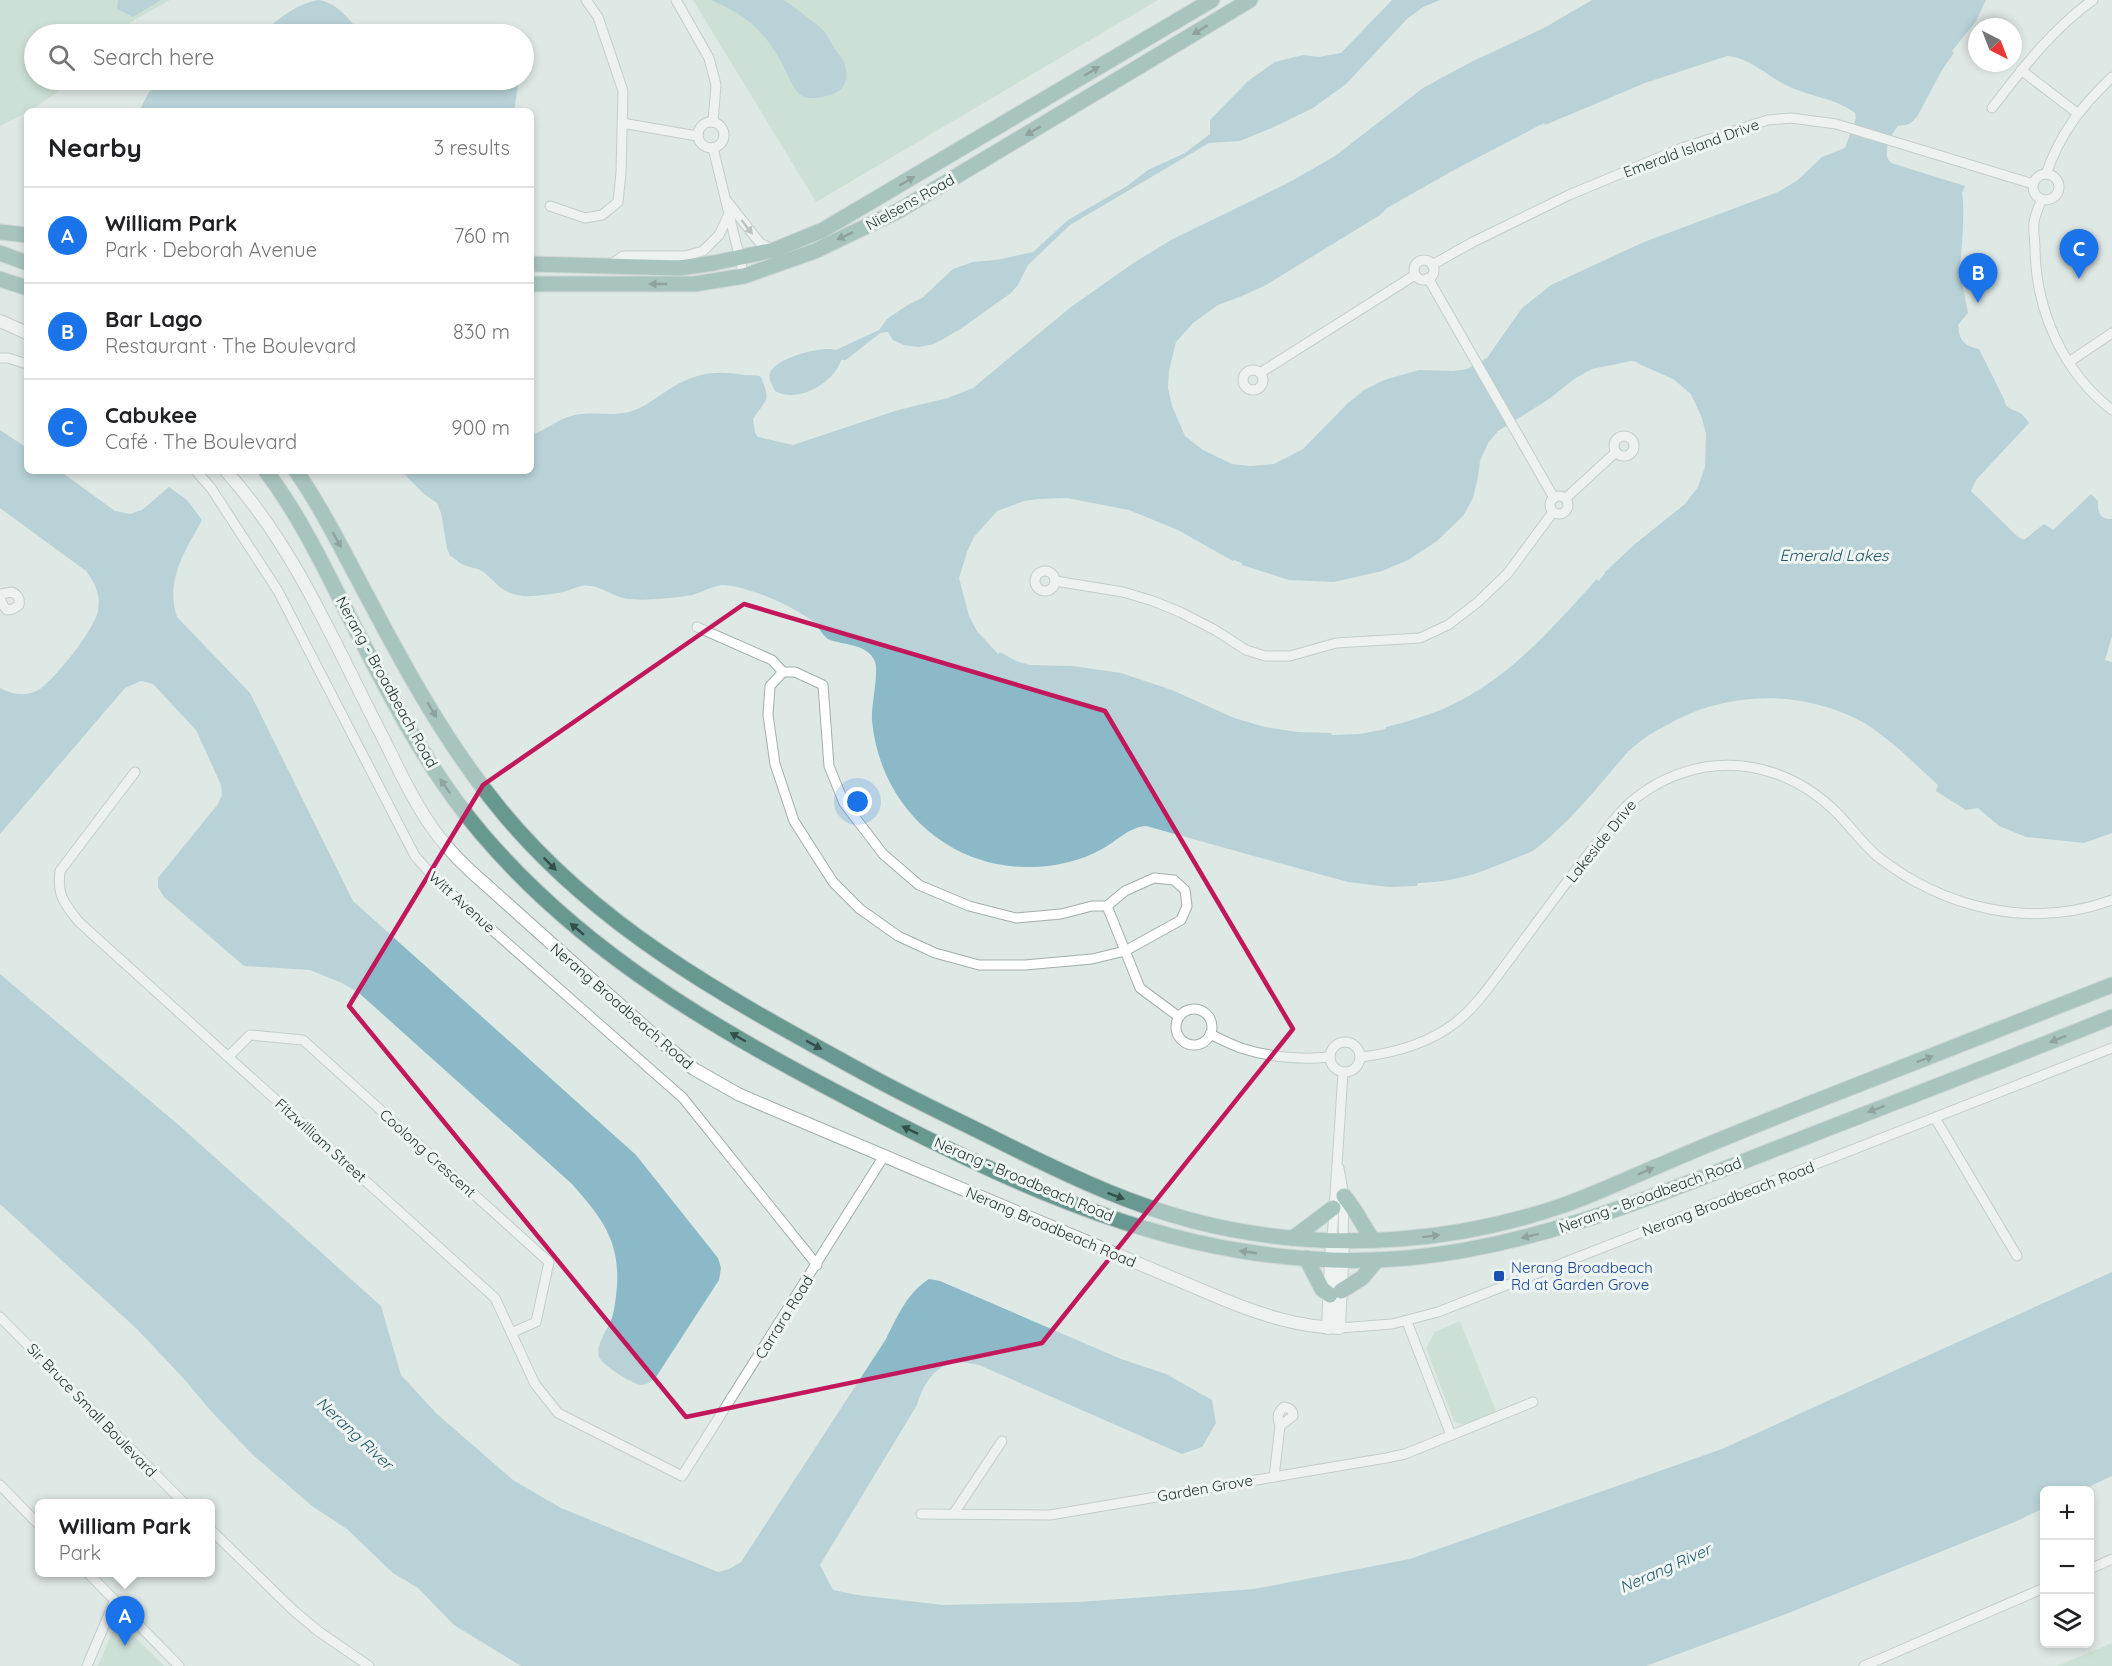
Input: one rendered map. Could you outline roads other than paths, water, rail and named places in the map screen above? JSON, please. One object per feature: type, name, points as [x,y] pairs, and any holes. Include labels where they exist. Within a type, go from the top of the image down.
[{"type":"main road","name":"Nielsens Road","points":[[534,264],[680,268],[739,259],[774,250],[823,231],[1212,0]]},
{"type":"main road","name":"Nielsens Road","points":[[534,284],[694,284],[744,276],[815,251],[900,210],[1250,0]]},
{"type":"main road","points":[[0,231],[24,235]]},
{"type":"main road","points":[[0,253],[24,262]]},
{"type":"main road","points":[[0,279],[24,287]]},
{"type":"main road","name":"Nerang - Broadbeach Road","points":[[268,474],[313,545],[407,726],[448,791],[509,865],[545,901],[605,952],[701,1015],[827,1087],[933,1141],[1014,1178],[1116,1218],[1167,1234],[1241,1251],[1336,1260],[1404,1258],[1471,1249],[1556,1229],[1668,1191],[2112,1017]]},
{"type":"main road","name":"Nerang - Broadbeach Road","points":[[298,474],[324,516],[426,702],[468,768],[530,844],[559,874],[607,916],[663,956],[782,1028],[901,1092],[1078,1180],[1171,1215],[1232,1230],[1293,1238],[1337,1240],[1373,1240],[1463,1231],[1510,1221],[1564,1205],[1795,1110],[2112,985]]},
{"type":"main road","points":[[1344,1196],[1356,1210],[1360,1222],[1373,1240]]},
{"type":"main road","points":[[1293,1238],[1333,1208]]},
{"type":"main road","points":[[1306,1258],[1322,1289],[1335,1293],[1362,1278],[1377,1260]]},
{"type":"street","points":[[550,206],[585,218],[602,215],[618,202],[623,91],[598,17],[586,0]]},
{"type":"street","points":[[676,0],[709,58],[716,85],[713,122]]},
{"type":"street","points":[[2022,69],[2062,26],[2093,0]]},
{"type":"street","points":[[2022,71],[2077,114]]},
{"type":"street","points":[[1992,108],[2019,72]]},
{"type":"street","points":[[2046,174],[2055,150],[2077,114],[2112,78]]},
{"type":"street","name":"Emerald Island Drive","points":[[1432,265],[1546,204],[1682,148],[1768,120],[1791,118],[1836,124],[2033,184]]},
{"type":"street","points":[[713,122],[721,127],[724,133],[722,142],[713,148],[703,146],[697,135],[700,127],[713,122]]},
{"type":"street","points":[[622,123],[697,135]]},
{"type":"street","points":[[713,148],[744,276]]},
{"type":"street","points":[[2051,175],[2057,180],[2058,192],[2053,198],[2042,200],[2034,193],[2033,184],[2039,176],[2051,175]]},
{"type":"street","points":[[725,199],[760,243],[774,250]]},
{"type":"street","points":[[2042,200],[2034,221],[2035,268],[2042,304],[2053,336],[2069,362],[2085,384],[2112,411]]},
{"type":"street","points":[[608,266],[623,256],[685,256],[703,251],[719,235],[728,216]]},
{"type":"street","points":[[1425,261],[1432,265],[1433,273],[1428,278],[1421,279],[1415,275],[1414,269],[1419,262],[1425,261]]},
{"type":"street","points":[[1260,373],[1415,275]]},
{"type":"street","points":[[1428,278],[1554,498]]},
{"type":"street","points":[[0,321],[24,332]]},
{"type":"street","points":[[2069,362],[2112,333]]},
{"type":"street","points":[[0,358],[24,363]]},
{"type":"street","points":[[1566,498],[1616,452]]},
{"type":"street","name":"Witt Avenue","points":[[198,474],[278,591],[415,856],[439,883],[683,1098],[817,1265]]},
{"type":"street","name":"Nerang Broadbeach Road","points":[[228,474],[274,531],[300,573],[416,802],[439,837],[462,863],[694,1069],[738,1094],[1247,1309],[1290,1322],[1334,1328],[1407,1322],[1438,1312],[2112,1048]]},
{"type":"street","points":[[1560,496],[1566,498],[1569,505],[1566,511],[1560,514],[1553,512],[1550,505],[1554,498],[1560,496]]},
{"type":"street","points":[[1055,581],[1123,592],[1153,601],[1215,630],[1246,650],[1265,656],[1290,656],[1336,643],[1420,638],[1448,625],[1478,602],[1508,573],[1553,512]]},
{"type":"street","points":[[697,627],[772,660],[783,672]]},
{"type":"street","points":[[783,672],[795,672],[823,685],[829,766],[844,802],[882,854],[919,885],[969,906],[1016,918],[1061,914],[1092,906],[1107,906],[1125,891],[1154,878],[1174,880],[1185,890],[1187,906],[1181,920],[1125,951],[1092,959],[1025,965],[979,965],[935,953],[898,936],[860,909],[833,882],[794,821],[775,764],[768,715],[770,686],[783,672]]},
{"type":"street","name":"Lakeside Drive","points":[[1361,1057],[1409,1047],[1440,1033],[1456,1022],[1480,999],[1628,804],[1647,790],[1684,772],[1720,765],[1749,767],[1779,774],[1801,783],[1820,797],[1875,854],[1900,873],[1965,904],[1994,910],[2038,913],[2086,908],[2112,900]]},
{"type":"street","name":"Fitzwilliam Street","points":[[135,772],[60,871],[58,888],[65,904],[79,922],[230,1056],[495,1299],[535,1384],[558,1413],[682,1476]]},
{"type":"street","points":[[1107,906],[1140,988],[1179,1017]]},
{"type":"street","points":[[1190,1009],[1203,1011],[1211,1021],[1210,1034],[1201,1043],[1195,1045],[1182,1041],[1176,1029],[1179,1017],[1190,1009]]},
{"type":"street","points":[[1210,1034],[1242,1048],[1263,1053],[1293,1058],[1329,1057]]},
{"type":"street","name":"Coolong Crescent","points":[[230,1056],[250,1035],[303,1040],[549,1262],[536,1322],[511,1333]]},
{"type":"street","points":[[1346,1042],[1357,1047],[1361,1057],[1355,1070],[1343,1073],[1333,1067],[1329,1057],[1333,1047],[1346,1042]]},
{"type":"street","points":[[1337,1240],[1333,1208],[1343,1073]]},
{"type":"street","points":[[1935,1118],[2017,1256]]},
{"type":"street","name":"Carrara Road","points":[[682,1476],[884,1156]]},
{"type":"street","points":[[1334,1328],[1337,1240],[1344,1196],[1338,1162]]},
{"type":"street","name":"Sir Bruce Small Boulevard","points":[[0,1317],[180,1499]]},
{"type":"street","points":[[1407,1322],[1451,1435]]},
{"type":"street","name":"Garden Grove","points":[[921,1514],[1050,1515],[1386,1458],[1405,1454],[1533,1402]]},
{"type":"street","points":[[1274,1477],[1280,1426]]},
{"type":"street","points":[[954,1513],[1002,1441]]},
{"type":"street","points":[[2,1492],[35,1521]]},
{"type":"street","points":[[215,1534],[293,1610],[318,1631],[369,1666]]},
{"type":"street","points":[[2094,1567],[2112,1559]]},
{"type":"street","points":[[92,1577],[179,1666]]},
{"type":"street","points":[[1864,1666],[2040,1590]]},
{"type":"street","points":[[87,1666],[115,1600]]},
{"type":"water","points":[[118,0],[161,0],[133,17],[117,9]]},
{"type":"water","points":[[318,0],[331,4],[353,24],[273,24],[310,2]]},
{"type":"water","points":[[711,0],[786,1],[823,30],[845,65],[844,85],[837,92],[825,96],[809,98],[802,96],[795,89],[768,41],[760,32],[743,17]]},
{"type":"water","points":[[1392,0],[1440,0],[1423,7],[1407,19],[1346,84],[1313,108],[1240,141],[1209,143],[1070,225],[1028,265],[1018,285],[1011,293],[959,330],[934,344],[919,347],[904,345],[893,340],[888,332],[880,333],[846,360],[841,360],[831,376],[814,389],[794,395],[775,391],[770,373],[781,362],[811,351],[836,350],[879,330],[887,319],[922,298],[953,269],[973,262],[996,260],[1033,252],[1068,220],[1127,186],[1148,170],[1185,153],[1210,134],[1210,120],[1248,81],[1275,62],[1303,55],[1319,57],[1341,53]]},
{"type":"water","name":"Emerald Lakes","points":[[1592,0],[1986,0],[1977,18],[1968,18],[1968,31],[1952,51],[1954,53],[1942,70],[1918,115],[1912,122],[1898,126],[1895,130],[1888,144],[1887,155],[1891,163],[1965,186],[1962,193],[1963,234],[1958,274],[1968,313],[1958,325],[1960,335],[1963,342],[1979,349],[2007,406],[2021,414],[2029,423],[1976,480],[1971,491],[2017,536],[2024,540],[2044,524],[2053,530],[2091,494],[2098,501],[2100,514],[2112,519],[2112,636],[2105,660],[2112,662],[2112,833],[2084,843],[2026,837],[1999,826],[1978,808],[1966,810],[1936,791],[1938,785],[1890,742],[1861,721],[1812,703],[1762,698],[1712,706],[1688,714],[1654,732],[1629,751],[1571,817],[1533,851],[1482,871],[1445,881],[1418,883],[1417,886],[1389,887],[1348,882],[1146,826],[1129,832],[1093,854],[1064,863],[1024,867],[994,863],[967,855],[942,841],[920,823],[902,802],[887,777],[877,749],[872,720],[876,667],[872,656],[867,651],[828,639],[814,622],[800,613],[780,602],[737,587],[722,585],[692,595],[635,600],[622,598],[594,586],[538,596],[511,593],[482,571],[463,565],[450,556],[437,503],[424,494],[404,474],[534,474],[534,434],[576,415],[616,414],[632,411],[680,383],[711,373],[761,377],[767,396],[753,419],[755,433],[758,437],[793,445],[898,410],[948,398],[973,388],[1071,307],[1132,264],[1171,240],[1288,183],[1335,156],[1423,88],[1471,62],[1544,28]],"holes":[[[1727,56],[1744,60],[1790,87],[1840,104],[1855,113],[1856,118],[1845,148],[1822,157],[1798,180],[1778,192],[1644,242],[1551,285],[1522,308],[1487,358],[1467,369],[1419,370],[1384,380],[1364,390],[1347,404],[1303,449],[1274,464],[1250,466],[1232,464],[1203,450],[1185,436],[1172,406],[1168,388],[1169,371],[1176,342],[1193,323],[1218,305],[1266,285],[1380,215],[1387,208],[1544,123],[1545,125],[1645,83]],[[1631,361],[1673,379],[1691,394],[1702,418],[1706,434],[1705,467],[1698,487],[1685,504],[1635,544],[1605,572],[1599,581],[1597,579],[1541,639],[1501,675],[1479,690],[1430,714],[1386,727],[1386,729],[1360,734],[1332,735],[1331,733],[1297,732],[1265,727],[1234,718],[1172,690],[1121,673],[1072,666],[1030,665],[1016,661],[1000,652],[998,654],[977,631],[969,616],[959,578],[974,537],[997,511],[1024,501],[1039,499],[1067,498],[1129,510],[1178,530],[1242,565],[1289,580],[1334,582],[1382,571],[1408,560],[1437,541],[1463,516],[1473,498],[1480,461],[1488,443],[1498,431],[1592,369]]]},
{"type":"water","points":[[152,90],[517,90],[514,108],[141,108]]},
{"type":"water","points":[[0,430],[24,446],[24,474],[64,474],[115,511],[130,514],[142,510],[169,487],[187,500],[202,520],[183,555],[175,578],[173,591],[177,617],[250,693],[353,901],[636,1155],[718,1258],[721,1268],[719,1280],[656,1377],[641,1385],[611,1369],[599,1357],[600,1342],[612,1318],[615,1306],[617,1270],[615,1255],[612,1242],[600,1219],[572,1184],[359,993],[342,983],[310,970],[244,966],[164,897],[158,887],[158,878],[218,804],[222,795],[221,785],[196,730],[153,684],[141,681],[125,688],[0,834],[0,688],[15,694],[25,694],[35,692],[47,683],[90,629],[96,618],[99,599],[86,571],[0,508]]},
{"type":"water","name":"Nerang River","points":[[0,974],[181,1127],[381,1306],[401,1375],[437,1414],[513,1480],[561,1508],[718,1572],[741,1562],[886,1339],[903,1306],[929,1279],[940,1281],[1121,1359],[1166,1374],[1212,1400],[1216,1423],[1202,1447],[1182,1454],[979,1365],[959,1362],[943,1366],[931,1376],[917,1405],[820,1565],[833,1590],[857,1595],[943,1605],[1079,1602],[1254,1589],[1410,1559],[1722,1449],[2112,1272],[2112,1476],[2091,1486],[2040,1486],[2040,1510],[2017,1521],[1786,1614],[1646,1666],[521,1666],[454,1625],[418,1588],[393,1573],[347,1529],[312,1506],[252,1454],[137,1329],[0,1204]]},
{"type":"place","name":"Cabukee","points":[[2079,279]]},
{"type":"place","name":"Bar Lago","points":[[1978,303]]},
{"type":"place","name":"Nerang Broadbeach Rd at Garden Grove","points":[[1499,1276]]},
{"type":"place","name":"William Park","points":[[125,1646]]}]
